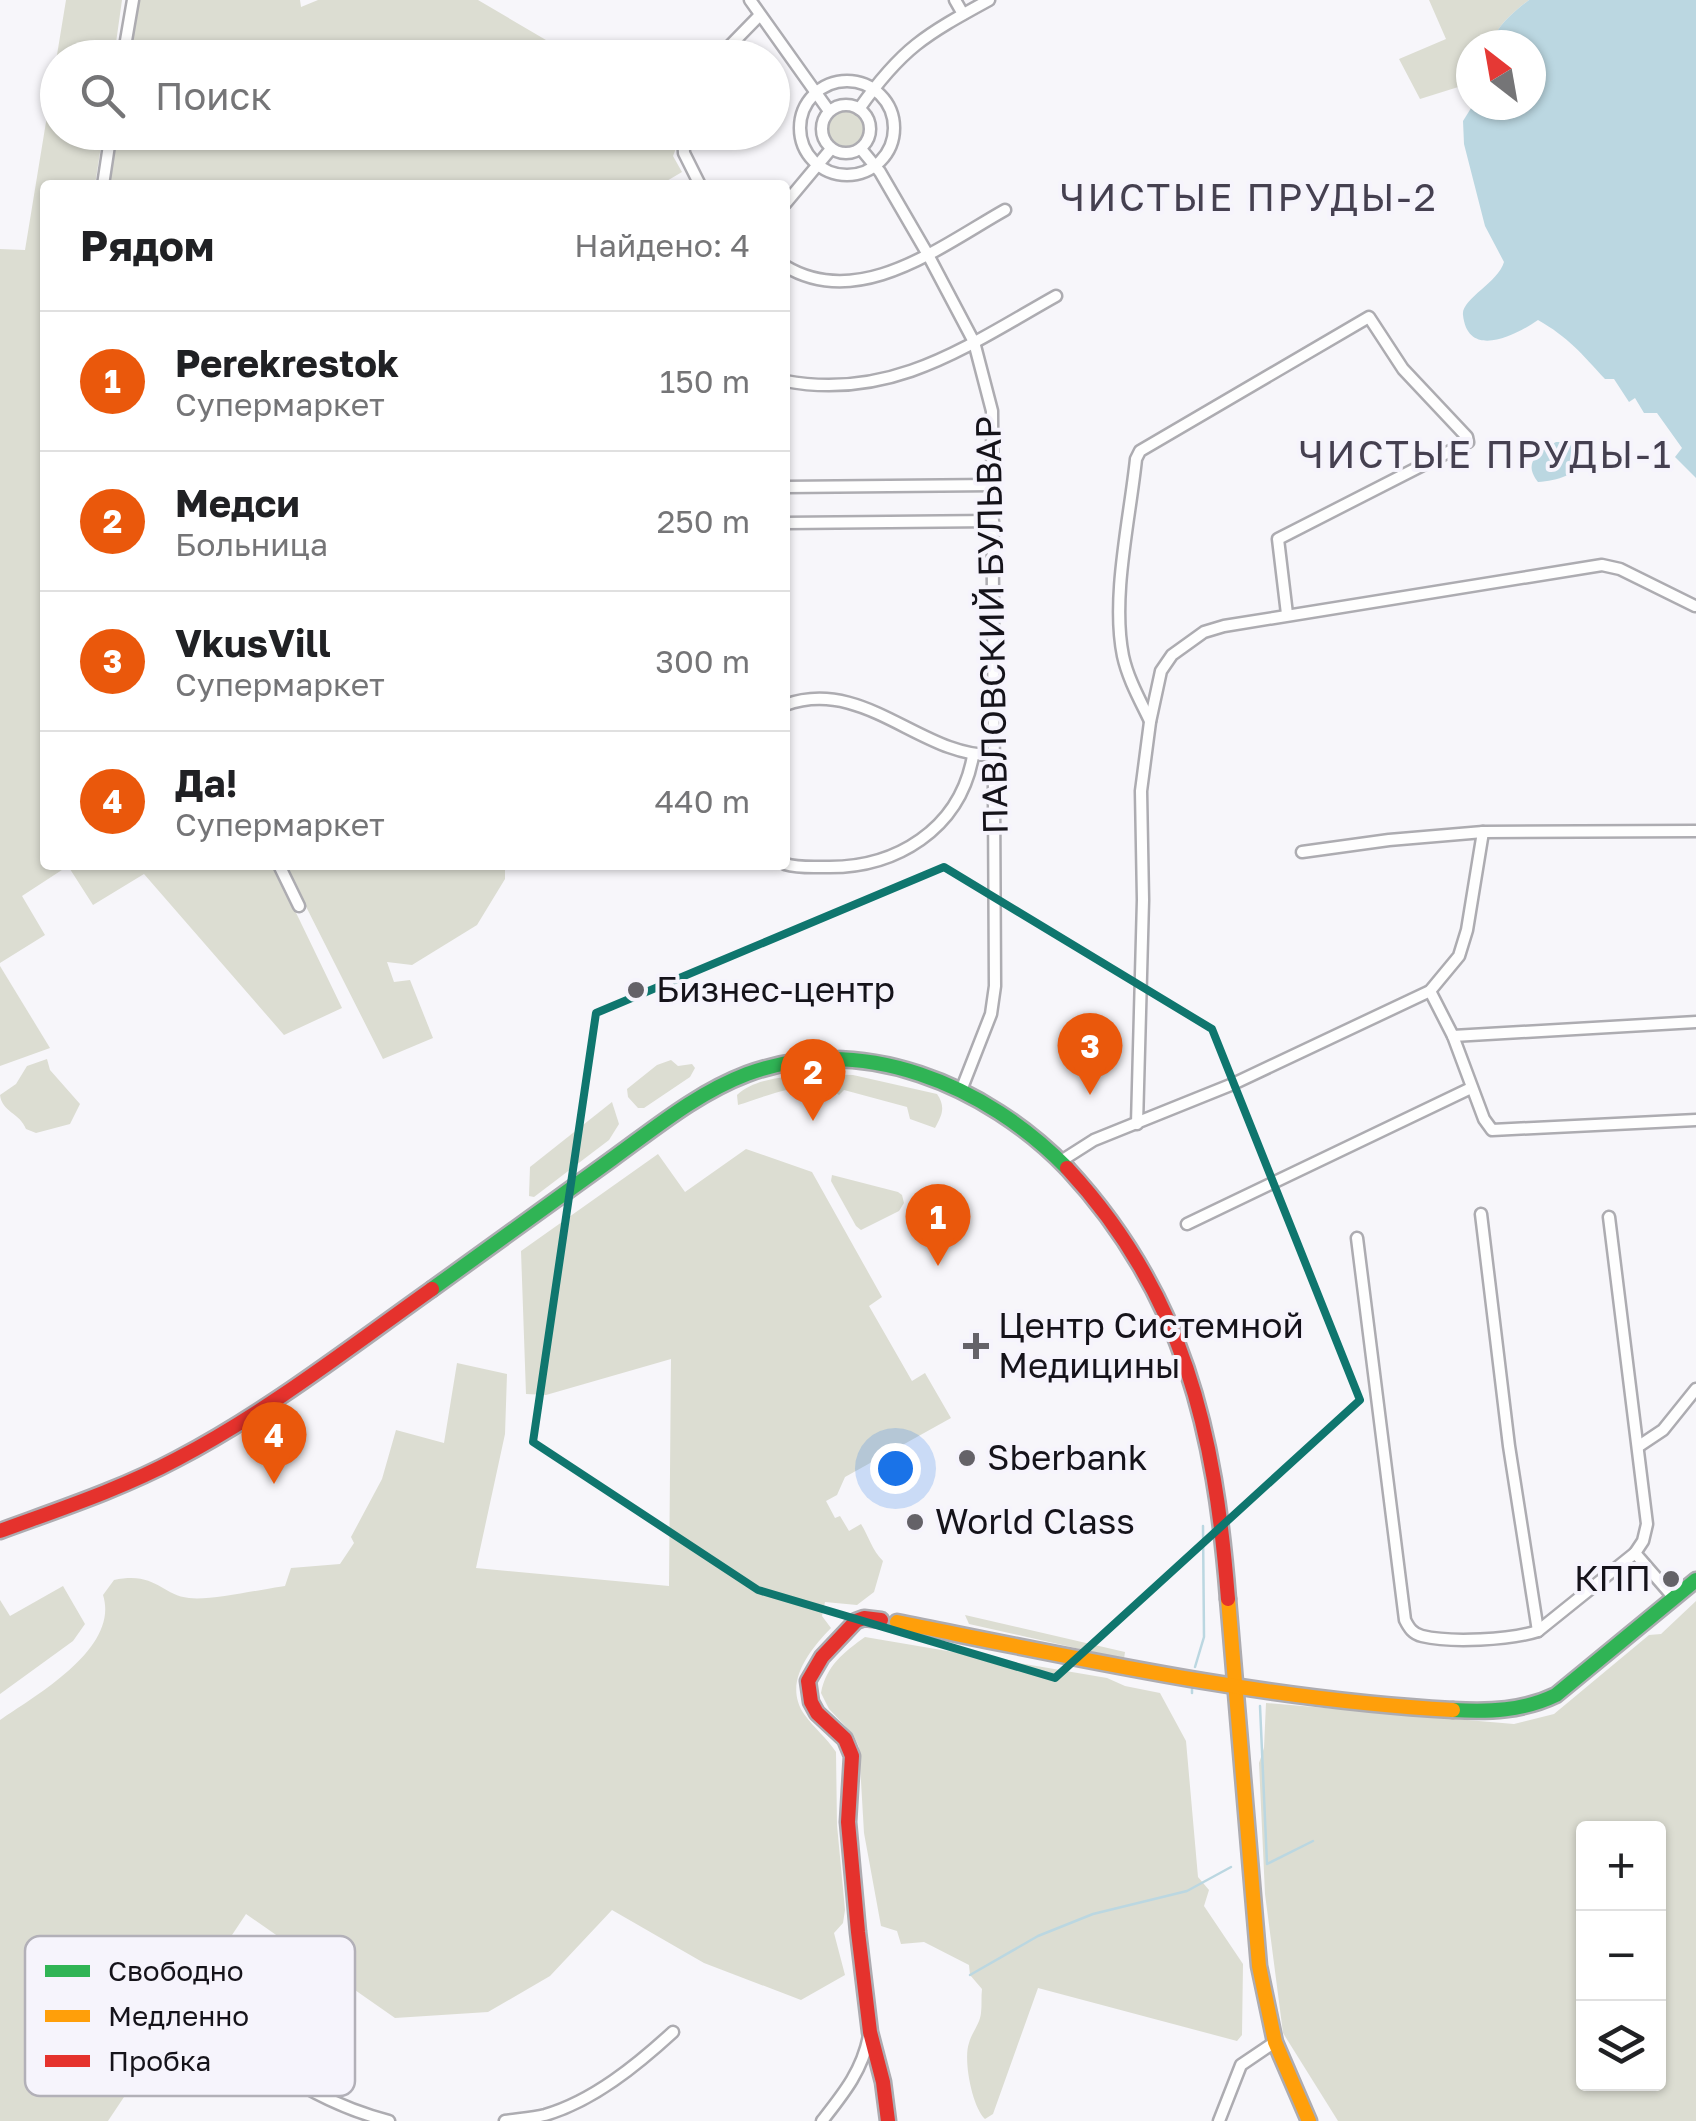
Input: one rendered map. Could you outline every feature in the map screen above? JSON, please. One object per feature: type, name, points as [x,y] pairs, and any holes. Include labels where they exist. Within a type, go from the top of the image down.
[{"type":"main road","points":[[0,1531],[115,1488],[178,1459],[233,1427],[341,1354],[673,1114],[734,1077],[782,1062],[840,1060],[914,1072],[962,1088],[1011,1116],[1061,1161],[1112,1222],[1170,1317],[1202,1403],[1218,1486],[1259,1966],[1275,2042],[1310,2121]]},
{"type":"main road","points":[[898,1622],[1234,1686],[1360,1705],[1495,1712],[1556,1695],[1696,1580]]},
{"type":"main road","points":[[881,1620],[856,1621],[822,1657],[808,1681],[811,1702],[845,1739],[852,1756],[848,1822],[870,2032],[884,2082],[888,2121]]},
{"type":"street","points":[[126,40],[133,0]]},
{"type":"street","points":[[750,0],[777,40]]},
{"type":"street","points":[[954,0],[964,14]]},
{"type":"street","points":[[859,109],[895,60],[923,36],[989,0]]},
{"type":"street","points":[[736,40],[759,16]]},
{"type":"street","points":[[790,57],[830,111]]},
{"type":"street","points":[[844,80],[874,88],[892,112],[894,126],[886,154],[865,172],[840,175],[817,165],[800,138],[805,105],[816,92],[844,80]]},
{"type":"street","points":[[844,105],[859,109],[866,115],[870,133],[861,149],[846,154],[830,149],[822,126],[830,111],[844,105]]},
{"type":"street","points":[[790,198],[830,149]]},
{"type":"street","name":"ПАВЛОВСКИЙ БУЛЬВАР","points":[[861,149],[876,166],[974,342],[992,411],[995,986],[991,1014],[962,1088]]},
{"type":"street","points":[[104,180],[108,150]]},
{"type":"street","points":[[684,150],[698,180]]},
{"type":"street","points":[[790,269],[832,282],[860,282],[927,254],[1005,210]]},
{"type":"street","points":[[790,382],[818,387],[854,386],[911,373],[1056,296]]},
{"type":"street","points":[[1150,722],[1128,672],[1121,626],[1136,459],[1140,451],[1369,317],[1403,369],[1468,442],[1278,539],[1287,614]]},
{"type":"street","points":[[790,487],[993,485]]},
{"type":"street","points":[[790,523],[993,521]]},
{"type":"street","points":[[1137,1124],[1143,900],[1141,791],[1160,672],[1172,655],[1204,632],[1224,626],[1602,565],[1620,569],[1695,606]]},
{"type":"street","points":[[790,704],[814,700],[857,704],[973,756],[994,756]]},
{"type":"street","points":[[790,864],[852,868],[900,853],[926,836],[948,814],[965,790],[973,756]]},
{"type":"street","points":[[1302,852],[1484,832],[1696,831]]},
{"type":"street","points":[[1061,1161],[1085,1145],[1234,1084],[1430,991],[1459,956],[1484,832]]},
{"type":"street","points":[[281,870],[299,906]]},
{"type":"street","points":[[1430,991],[1453,1036],[1488,1126],[1499,1132],[1696,1120]]},
{"type":"street","points":[[1453,1036],[1696,1022]]},
{"type":"street","points":[[1187,1224],[1472,1088]]},
{"type":"street","points":[[1481,1214],[1509,1446],[1538,1631]]},
{"type":"street","points":[[1357,1238],[1405,1620],[1410,1630],[1421,1636],[1486,1640],[1538,1631],[1635,1553],[1648,1524],[1609,1216]]},
{"type":"street","points":[[1639,1446],[1662,1430],[1696,1388]]},
{"type":"street","points":[[1635,1553],[1674,1598]]},
{"type":"street","points":[[505,2121],[546,2114],[597,2090],[673,2032]]},
{"type":"street","points":[[822,2121],[855,2079],[864,2061],[870,2032]]},
{"type":"street","points":[[1220,2121],[1241,2065],[1275,2042]]},
{"type":"street","points":[[322,2096],[389,2121]]},
{"type":"highlighted area","points":[[944,867],[1212,1029],[1360,1400],[1055,1678],[758,1590],[533,1442],[596,1013]]},
{"type":"shaded area","points":[[66,0],[122,0],[116,40],[59,40]]},
{"type":"shaded area","points":[[138,0],[300,0],[301,7],[318,0],[478,0],[546,40],[132,40]]},
{"type":"shaded area","points":[[1429,0],[1529,0],[1498,30],[1456,30],[1456,88],[1420,99],[1399,59],[1446,39]]},
{"type":"shaded area","points":[[846,109],[860,115],[866,129],[860,143],[846,149],[832,143],[826,129],[832,115]]},
{"type":"shaded area","points":[[41,150],[100,150],[96,180],[40,180],[40,870],[62,870],[22,896],[45,935],[0,963],[0,249],[25,250]]},
{"type":"shaded area","points":[[114,150],[675,150],[673,156],[682,172],[668,180],[110,180]]},
{"type":"shaded area","points":[[71,870],[275,870],[342,1008],[284,1035],[144,874],[93,905]]},
{"type":"shaded area","points":[[288,870],[505,870],[505,879],[477,925],[412,965],[387,962],[394,982],[410,980],[433,1038],[383,1059]]},
{"type":"shaded area","points":[[0,966],[50,1048],[0,1066]]},
{"type":"shaded area","points":[[47,1059],[50,1070],[80,1104],[70,1124],[36,1133],[26,1129],[0,1095],[16,1084],[27,1066]]},
{"type":"shaded area","points":[[671,1060],[678,1066],[692,1064],[695,1068],[690,1077],[644,1108],[638,1108],[628,1097],[627,1089],[657,1065]]},
{"type":"shaded area","points":[[815,1074],[853,1075],[937,1094],[941,1115],[935,1128],[910,1119],[907,1107],[844,1090],[839,1095],[816,1087],[790,1089],[738,1105],[737,1095],[754,1085]]},
{"type":"shaded area","points":[[612,1102],[619,1124],[609,1140],[534,1197],[529,1196],[530,1167]]},
{"type":"shaded area","points":[[746,1149],[812,1172],[882,1297],[869,1306],[912,1381],[925,1373],[951,1418],[845,1477],[837,1495],[826,1501],[835,1518],[840,1516],[849,1531],[861,1524],[883,1561],[874,1592],[857,1605],[825,1602],[822,1616],[831,1628],[807,1657],[796,1691],[804,1714],[836,1752],[837,1825],[845,1910],[843,1923],[834,1933],[845,1975],[801,2000],[704,1963],[612,1910],[550,1976],[488,2012],[395,2018],[355,1990],[355,1936],[278,1936],[246,1914],[231,1936],[25,1936],[25,2096],[125,2096],[108,2121],[0,2121],[0,1720],[53,1683],[87,1651],[105,1615],[103,1595],[114,1580],[140,1579],[179,1596],[210,1598],[285,1586],[291,1568],[340,1564],[354,1543],[351,1537],[382,1479],[396,1430],[444,1443],[457,1363],[507,1374],[505,1434],[476,1568],[669,1586],[671,1359],[546,1395],[526,1394],[521,1251],[658,1154],[685,1192]]},
{"type":"shaded area","points":[[832,1175],[898,1192],[904,1203],[899,1211],[861,1230],[831,1181]]},
{"type":"shaded area","points":[[63,1586],[85,1624],[73,1641],[0,1694],[0,1600],[10,1616]]},
{"type":"shaded area","points":[[1696,1601],[1696,2121],[1338,2121],[1283,2033],[1265,1894],[1259,1763],[1264,1748],[1266,1703],[1514,1724],[1554,1714],[1649,1635],[1661,1634]]},
{"type":"shaded area","points":[[965,1615],[1125,1652],[1124,1659],[969,1624]]},
{"type":"shaded area","points":[[865,1637],[1107,1678],[1160,1693],[1186,1741],[1198,1877],[1209,1890],[1204,1906],[1243,1964],[1242,2035],[1237,2041],[1038,1988],[993,2114],[985,2119],[973,2094],[967,2060],[969,2043],[980,2017],[982,1989],[970,1975],[969,1965],[924,1942],[901,1944],[897,1931],[881,1926],[864,1833],[859,1747],[821,1693],[832,1667]]},
{"type":"water","points":[[1529,0],[1696,0],[1696,478],[1675,457],[1682,448],[1657,413],[1644,413],[1635,398],[1629,402],[1614,379],[1605,379],[1549,326],[1538,320],[1495,340],[1474,337],[1467,329],[1464,309],[1504,262],[1485,226],[1464,144],[1463,121],[1546,120],[1546,30],[1498,30]]},
{"type":"water","points":[[1556,442],[1574,442],[1579,452],[1578,467],[1557,479],[1538,482],[1532,463]]},
{"type":"waterway","points":[[1195,1667],[1204,1637],[1203,1526]]},
{"type":"waterway","points":[[1260,1706],[1267,1864],[1313,1841]]},
{"type":"waterway","points":[[970,1975],[1038,1936],[1093,1914],[1187,1891],[1231,1867]]},
{"type":"traffic: fast","points":[[432,1289],[694,1101],[747,1074],[790,1063],[834,1059],[877,1063],[920,1074],[999,1112],[1067,1168]]},
{"type":"traffic: fast","points":[[1453,1710],[1506,1709],[1556,1695],[1696,1580]]},
{"type":"traffic: slow","points":[[1228,1599],[1259,1966],[1275,2042],[1309,2121]]},
{"type":"traffic: slow","points":[[897,1622],[1243,1688],[1453,1710]]},
{"type":"traffic: jam","points":[[1067,1168],[1107,1216],[1140,1265],[1186,1368],[1214,1479],[1228,1599]]},
{"type":"traffic: jam","points":[[0,1531],[134,1480],[210,1441],[307,1379],[432,1289]]},
{"type":"traffic: jam","points":[[881,1620],[856,1621],[822,1657],[808,1681],[817,1713],[845,1739],[852,1756],[848,1822],[858,1932],[870,2032],[888,2121]]},
{"type":"place","name":"Бизнес-центр","points":[[636,990]]},
{"type":"place","name":"VkusVill","points":[[1090,1095]]},
{"type":"place","name":"Медси","points":[[813,1121]]},
{"type":"place","name":"Perekrestok","points":[[938,1266]]},
{"type":"place","name":"Центр Системной Медицины","points":[[976,1346]]},
{"type":"place","name":"Sberbank","points":[[967,1458]]},
{"type":"place","name":"Да!","points":[[274,1484]]},
{"type":"place","name":"World Class","points":[[915,1522]]},
{"type":"place","name":"КПП","points":[[1671,1579]]},
{"type":"district","name":"ЧИСТЫЕ ПРУДЫ-2","points":[[1249,198]]},
{"type":"district","name":"ЧИСТЫЕ ПРУДЫ-1","points":[[1486,455]]}]
